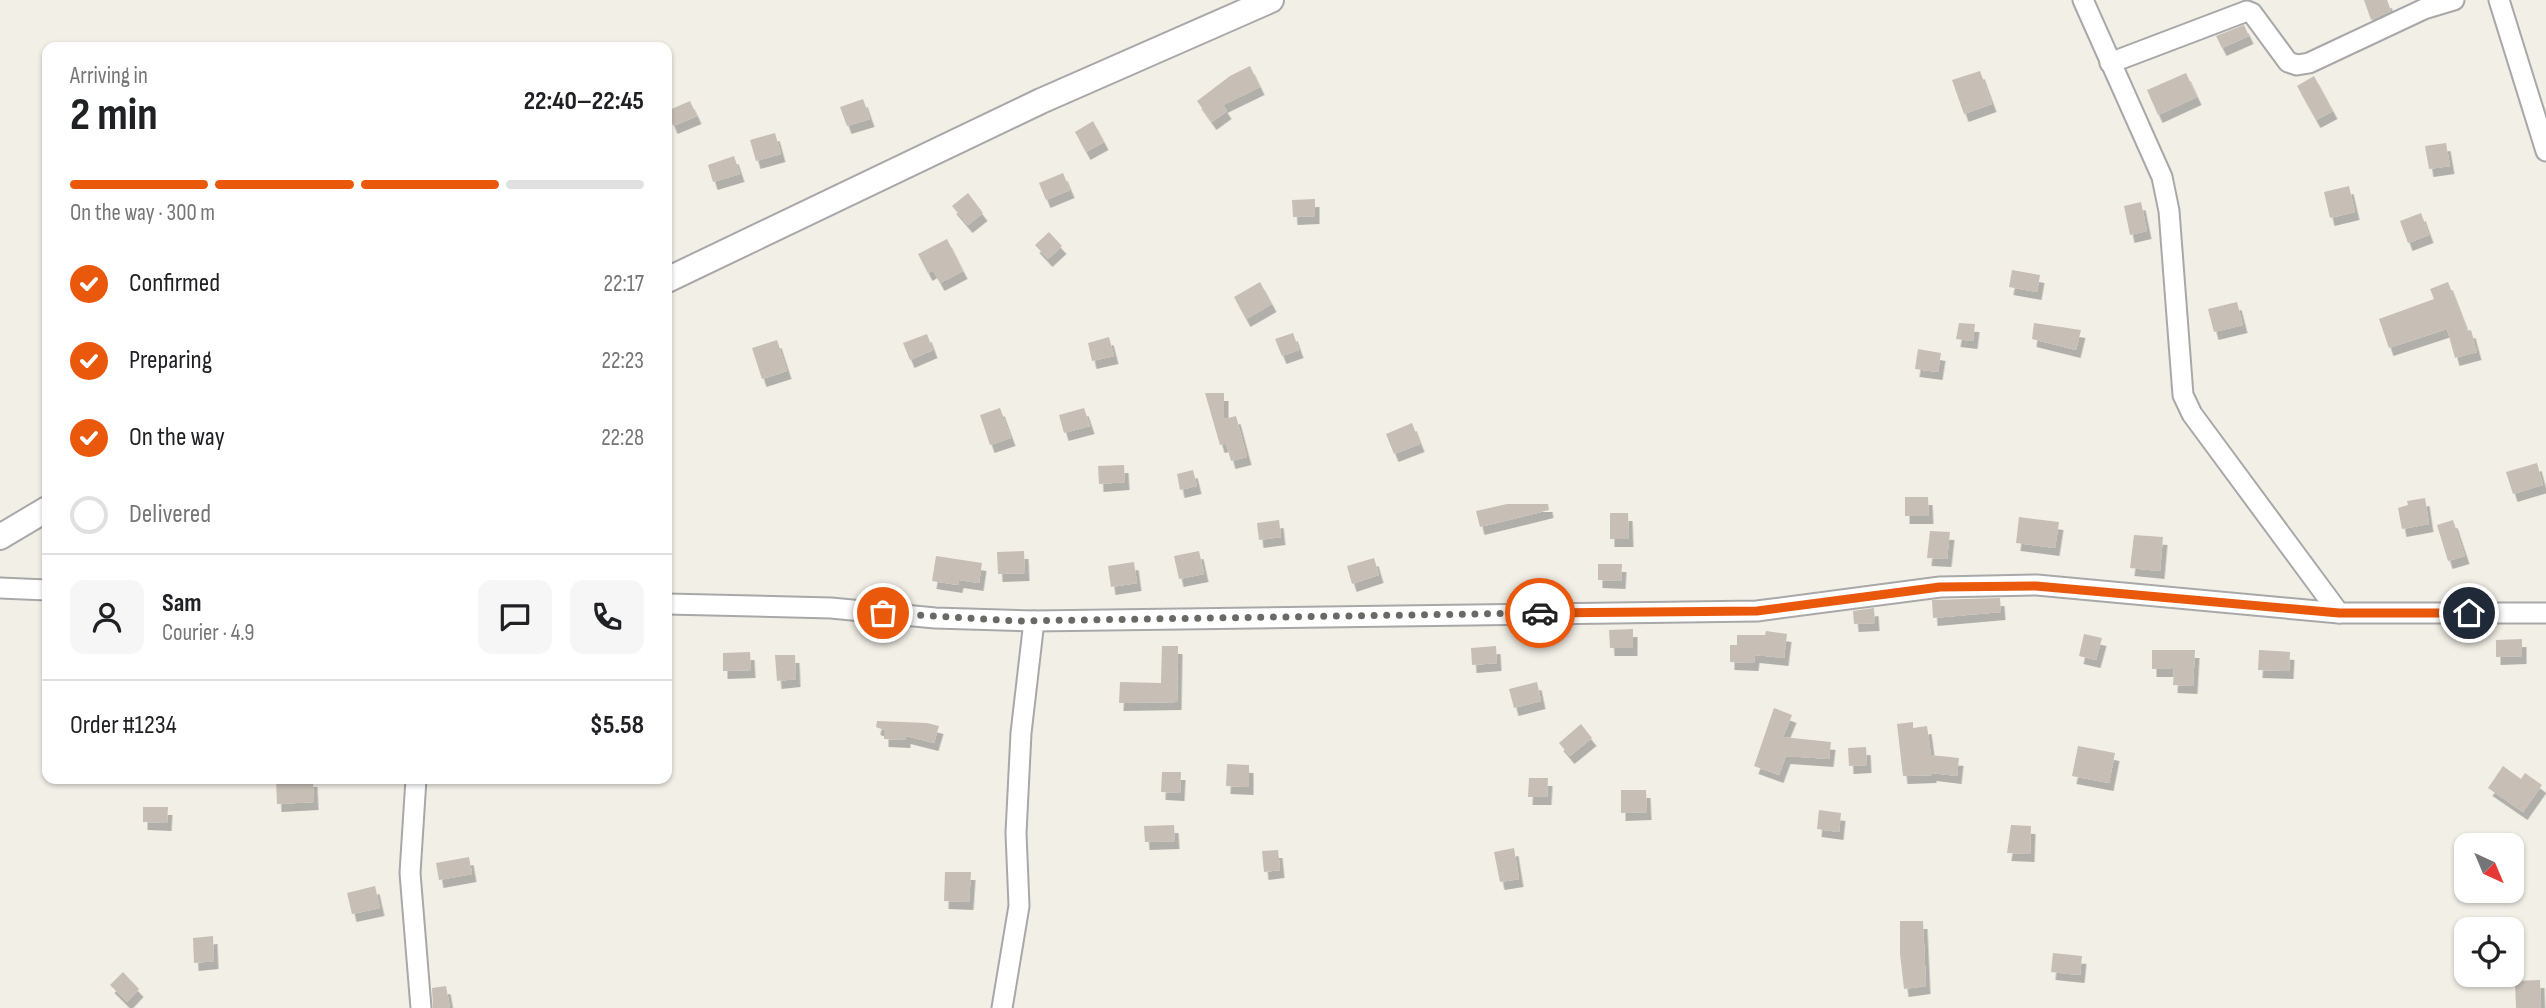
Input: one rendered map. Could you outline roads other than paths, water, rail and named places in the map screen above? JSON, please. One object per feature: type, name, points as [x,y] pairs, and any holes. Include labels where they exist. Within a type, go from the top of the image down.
[{"type":"street","points":[[672,278],[1041,101],[1270,0]]},
{"type":"street","points":[[2082,0],[2162,177],[2169,211],[2183,395],[2192,414],[2339,613]]},
{"type":"street","points":[[2110,62],[2247,11],[2252,13],[2288,62],[2297,65],[2309,63],[2424,9],[2454,0]]},
{"type":"street","points":[[2499,0],[2546,151]]},
{"type":"street","points":[[0,537],[42,512]]},
{"type":"street","points":[[672,604],[831,608],[935,618],[1034,621],[1757,611],[1940,587],[2036,586],[2339,613],[2546,612]]},
{"type":"street","points":[[0,588],[42,590]]},
{"type":"street","points":[[1002,1008],[1019,906],[1016,833],[1021,733],[1034,621]]},
{"type":"street","points":[[416,784],[410,873],[421,1008]]}]
